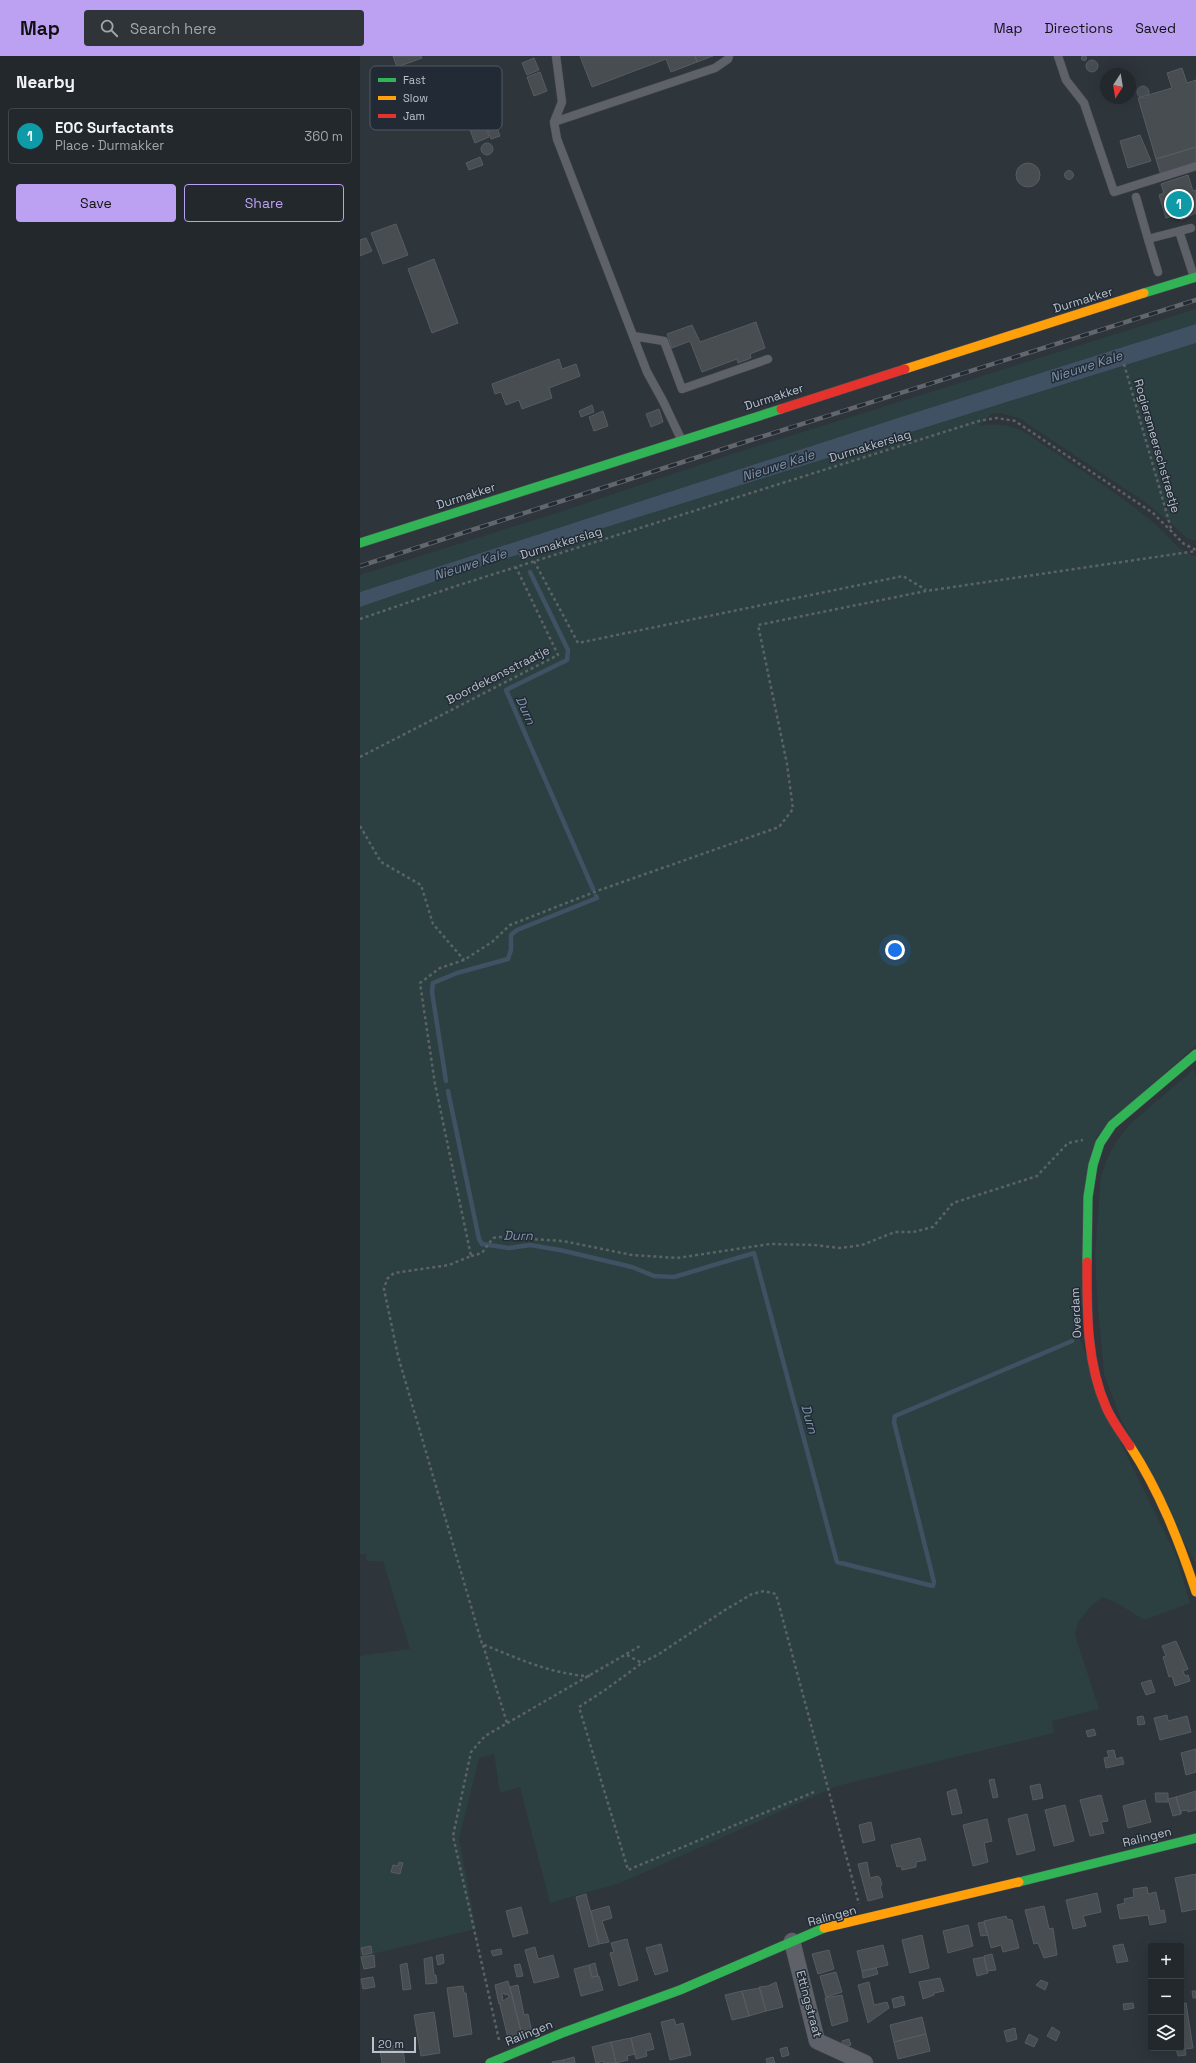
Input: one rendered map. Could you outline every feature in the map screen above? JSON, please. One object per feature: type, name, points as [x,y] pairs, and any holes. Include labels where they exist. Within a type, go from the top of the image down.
[{"type":"street","name":"Durmakker","points":[[360,543],[1195,277]]},
{"type":"street","name":"Overdam","points":[[1196,1054],[1112,1125],[1100,1143],[1093,1165],[1088,1197],[1088,1325],[1093,1368],[1106,1408],[1147,1472],[1176,1533],[1196,1592]]},
{"type":"street","name":"Ralingen","points":[[490,2063],[680,1990],[823,1928],[863,1920],[1196,1838]]},
{"type":"street","name":"Ettingstraat","points":[[792,1941],[817,2041],[864,2063]]},
{"type":"lane","points":[[556,56],[562,102],[554,122],[557,139],[647,372],[664,400],[681,440]]},
{"type":"lane","points":[[554,122],[715,68],[728,59],[729,56]]},
{"type":"lane","points":[[1058,56],[1066,80],[1084,103],[1114,192],[1196,166]]},
{"type":"lane","points":[[1136,197],[1158,272]]},
{"type":"lane","points":[[1148,239],[1191,228]]},
{"type":"lane","points":[[1179,231],[1195,277]]},
{"type":"lane","points":[[633,336],[664,341],[682,389],[768,359]]},
{"type":"path","name":"Rogiersmeerschstraetje","points":[[1124,364],[1172,532]]},
{"type":"path","name":"Durmakkerslag","points":[[360,619],[534,561],[972,424],[997,418],[1015,421],[1071,457],[1153,513],[1184,544],[1196,550]]},
{"type":"path","points":[[471,1256],[435,1084],[420,983],[440,968],[464,960],[492,942],[510,925],[597,891],[780,827],[793,809],[787,764],[758,625],[926,591],[1196,550]]},
{"type":"path","points":[[534,561],[578,643],[903,576],[926,591]]},
{"type":"path","name":"Boordekensstraatje","points":[[360,757],[558,655],[516,567]]},
{"type":"path","points":[[360,826],[381,862],[420,885],[433,924],[464,960]]},
{"type":"path","points":[[507,1723],[482,1644],[398,1356],[384,1288],[387,1279],[394,1273],[449,1265],[482,1253],[493,1238],[499,1237],[563,1241],[632,1255],[677,1258],[770,1244],[814,1245],[840,1248],[862,1245],[895,1232],[913,1232],[933,1227],[953,1203],[1037,1176],[1068,1143],[1082,1140],[1100,1143]]},
{"type":"path","points":[[814,1792],[628,1870],[579,1707],[642,1663],[659,1654],[752,1594],[764,1591],[776,1594],[863,1920]]},
{"type":"path","points":[[482,1644],[528,1663],[576,1675],[590,1676]]},
{"type":"path","points":[[503,2057],[453,1836],[471,1752],[485,1736],[627,1655],[640,1646]]},
{"type":"path","points":[[627,1655],[642,1663]]},
{"type":"green space","points":[[1196,309],[1196,324],[901,417],[360,592],[360,575],[566,510],[732,454]]},
{"type":"green space","points":[[1196,343],[1196,541],[1186,538],[1148,504],[1019,418],[1000,413],[991,414],[979,426],[996,425],[1018,429],[1119,496],[1161,529],[1184,551],[1196,556],[1196,1045],[1096,1137],[1079,1337],[1123,1448],[1176,1555],[1190,1603],[1144,1620],[1117,1603],[1103,1597],[1092,1605],[1078,1622],[1075,1635],[1099,1709],[1052,1721],[1054,1733],[837,1786],[620,1883],[550,1903],[520,1787],[500,1793],[494,1754],[479,1758],[459,1839],[476,1929],[360,1957],[360,1656],[410,1649],[383,1561],[367,1561],[366,1554],[360,1554],[360,607],[453,575]]},
{"type":"green space","points":[[1194,1069],[1196,1078],[1196,1565],[1121,1419],[1104,1374],[1097,1298],[1095,1253],[1101,1176],[1107,1159],[1116,1142],[1130,1124]]},
{"type":"water","name":"Nieuwe Kale","points":[[1196,324],[1196,343],[453,575],[360,607],[360,592],[901,417]]},
{"type":"building","points":[[1084,55],[1087,58],[1084,61],[1081,58]]},
{"type":"building","points":[[393,56],[421,56],[422,58],[400,66],[397,66]]},
{"type":"building","points":[[580,56],[695,56],[697,62],[671,72],[666,59],[592,87]]},
{"type":"building","points":[[695,56],[713,56],[697,62]]},
{"type":"building","points":[[534,58],[539,70],[527,75],[522,63]]},
{"type":"building","points":[[1094,60],[1097,61],[1097,71],[1090,72],[1087,71],[1086,64],[1087,61]]},
{"type":"building","points":[[1182,68],[1187,83],[1196,80],[1196,147],[1156,159],[1138,98],[1172,88],[1167,73]]},
{"type":"building","points":[[540,72],[547,91],[534,96],[527,77]]},
{"type":"building","points":[[1141,86],[1145,86],[1149,92],[1145,98],[1141,98],[1137,94],[1137,90]]},
{"type":"building","points":[[470,130],[487,130],[489,137],[475,143]]},
{"type":"building","points":[[488,130],[498,130],[500,136],[491,139]]},
{"type":"building","points":[[1140,135],[1151,161],[1128,168],[1120,141]]},
{"type":"building","points":[[485,143],[489,143],[493,149],[489,155],[485,155],[481,151],[481,147]]},
{"type":"building","points":[[1196,147],[1196,164],[1161,175],[1156,159]]},
{"type":"building","points":[[480,157],[483,165],[469,170],[466,163]]},
{"type":"building","points":[[1028,163],[1037,166],[1040,175],[1037,184],[1028,187],[1019,184],[1016,175],[1019,166]]},
{"type":"building","points":[[1069,170],[1074,175],[1069,180],[1064,175]]},
{"type":"building","points":[[1188,175],[1193,191],[1196,190],[1196,213],[1181,220],[1179,214],[1166,218],[1159,195],[1164,193],[1161,184]]},
{"type":"building","points":[[396,224],[408,255],[383,264],[371,233]]},
{"type":"building","points":[[366,238],[372,251],[360,256],[360,240]]},
{"type":"building","points":[[434,259],[458,323],[432,333],[408,269]]},
{"type":"building","points":[[756,322],[765,348],[750,354],[751,358],[738,363],[737,359],[702,372],[690,341],[672,348],[667,334],[692,325],[700,342]]},
{"type":"building","points":[[559,359],[562,369],[576,364],[580,376],[549,388],[552,398],[522,409],[519,400],[506,405],[501,392],[495,394],[492,384]]},
{"type":"building","points":[[592,405],[594,412],[581,417],[579,411]]},
{"type":"building","points":[[659,409],[663,422],[651,427],[646,414]]},
{"type":"building","points":[[603,411],[608,426],[594,431],[589,417]]},
{"type":"building","points":[[1176,1641],[1188,1669],[1183,1671],[1185,1676],[1188,1675],[1190,1681],[1175,1686],[1172,1676],[1169,1677],[1163,1657],[1166,1656],[1162,1646]]},
{"type":"building","points":[[1151,1680],[1155,1692],[1146,1695],[1141,1683]]},
{"type":"building","points":[[1167,1715],[1168,1721],[1187,1716],[1191,1732],[1160,1740],[1154,1718]]},
{"type":"building","points":[[1143,1716],[1145,1724],[1138,1725],[1137,1717]]},
{"type":"building","points":[[1094,1729],[1096,1735],[1088,1737],[1086,1731]]},
{"type":"building","points":[[1196,1749],[1196,1772],[1186,1775],[1181,1753]]},
{"type":"building","points":[[1114,1750],[1116,1759],[1122,1757],[1124,1764],[1106,1768],[1104,1758],[1109,1757],[1107,1751]]},
{"type":"building","points":[[994,1779],[998,1797],[993,1798],[989,1780]]},
{"type":"building","points":[[1040,1784],[1043,1798],[1033,1800],[1030,1786]]},
{"type":"building","points":[[956,1789],[962,1813],[952,1815],[947,1792]]},
{"type":"building","points":[[1196,1791],[1196,1810],[1188,1812],[1188,1810],[1181,1811],[1181,1814],[1176,1797]]},
{"type":"building","points":[[1155,1793],[1168,1793],[1168,1802],[1156,1802]]},
{"type":"building","points":[[1101,1795],[1108,1821],[1101,1822],[1104,1833],[1090,1836],[1080,1800]]},
{"type":"building","points":[[1176,1797],[1181,1814],[1173,1816],[1168,1799]]},
{"type":"building","points":[[1145,1800],[1151,1822],[1128,1828],[1123,1806]]},
{"type":"building","points":[[1065,1805],[1074,1841],[1054,1846],[1045,1810]]},
{"type":"building","points":[[1027,1814],[1035,1850],[1017,1855],[1008,1819]]},
{"type":"building","points":[[987,1819],[992,1841],[984,1843],[988,1862],[973,1866],[963,1825]]},
{"type":"building","points":[[871,1822],[875,1840],[863,1843],[859,1825]]},
{"type":"building","points":[[920,1838],[926,1860],[916,1862],[916,1867],[902,1870],[901,1866],[897,1867],[891,1845]]},
{"type":"building","points":[[399,1862],[403,1863],[400,1874],[391,1872],[393,1865],[398,1866]]},
{"type":"building","points":[[867,1862],[870,1878],[878,1876],[880,1878],[882,1885],[880,1886],[883,1897],[868,1901],[858,1864]]},
{"type":"building","points":[[1196,1874],[1196,1909],[1182,1912],[1175,1878]]},
{"type":"building","points":[[1147,1887],[1148,1894],[1156,1892],[1160,1911],[1164,1910],[1166,1922],[1150,1925],[1148,1915],[1120,1919],[1117,1905],[1125,1903],[1124,1899],[1134,1897],[1133,1889]]},
{"type":"building","points":[[1097,1893],[1101,1912],[1083,1916],[1086,1926],[1073,1929],[1066,1900]]},
{"type":"building","points":[[586,1894],[599,1944],[589,1947],[576,1897]]},
{"type":"building","points":[[609,1906],[612,1918],[602,1921],[609,1942],[599,1944],[591,1911]]},
{"type":"building","points":[[1044,1906],[1049,1929],[1053,1928],[1057,1955],[1044,1958],[1038,1943],[1034,1944],[1025,1910]]},
{"type":"building","points":[[521,1907],[528,1933],[513,1937],[506,1911]]},
{"type":"building","points":[[1006,1916],[1007,1919],[1012,1920],[1019,1948],[1003,1952],[1001,1945],[991,1948],[984,1921]]},
{"type":"building","points":[[984,1922],[988,1935],[981,1936],[978,1923]]},
{"type":"building","points":[[968,1925],[973,1946],[948,1953],[943,1931]]},
{"type":"building","points":[[922,1935],[929,1968],[910,1973],[902,1940]]},
{"type":"building","points":[[627,1939],[638,1980],[619,1986],[610,1953],[614,1952],[611,1943]]},
{"type":"building","points":[[661,1944],[668,1971],[655,1975],[646,1948]]},
{"type":"building","points":[[1123,1944],[1128,1961],[1117,1963],[1113,1946]]},
{"type":"building","points":[[883,1945],[888,1965],[862,1971],[857,1951]]},
{"type":"building","points":[[371,1946],[372,1953],[363,1955],[361,1948]]},
{"type":"building","points":[[535,1947],[538,1959],[553,1955],[559,1977],[534,1983],[525,1950]]},
{"type":"building","points":[[501,1949],[502,1954],[493,1956],[491,1951]]},
{"type":"building","points":[[829,1950],[834,1969],[818,1974],[812,1954]]},
{"type":"building","points":[[443,1954],[444,1963],[438,1965],[436,1956]]},
{"type":"building","points":[[992,1954],[996,1970],[987,1971],[984,1956]]},
{"type":"building","points":[[374,1955],[375,1967],[364,1969],[361,1957]]},
{"type":"building","points":[[432,1957],[434,1975],[436,1975],[437,1983],[426,1984],[424,1959]]},
{"type":"building","points":[[984,1957],[988,1973],[977,1976],[973,1959]]},
{"type":"building","points":[[407,1963],[411,1989],[403,1990],[400,1965]]},
{"type":"building","points":[[595,1963],[598,1976],[592,1977],[589,1965]]},
{"type":"building","points":[[520,1964],[523,1976],[517,1977],[514,1965]]},
{"type":"building","points":[[589,1965],[592,1977],[599,1976],[603,1990],[581,1996],[574,1969]]},
{"type":"building","points":[[876,1968],[878,1974],[863,1978],[862,1971]]},
{"type":"building","points":[[836,1972],[842,1992],[826,1997],[820,1976]]},
{"type":"building","points":[[373,1977],[375,1987],[363,1989],[361,1979]]},
{"type":"building","points":[[940,1978],[944,1991],[934,1993],[934,1995],[923,1999],[919,1982]]},
{"type":"building","points":[[1041,1980],[1048,1983],[1045,1990],[1036,1985]]},
{"type":"building","points":[[508,1981],[522,2035],[508,2038],[501,2004],[499,2004],[495,1985]],"holes":[[[505,1993],[505,1995],[508,1994],[509,1997],[503,2001],[502,1994]]]},
{"type":"building","points":[[776,1982],[783,2007],[766,2011],[759,1987],[768,1986]]},
{"type":"building","points":[[869,1982],[874,2005],[887,2002],[889,2008],[868,2023],[858,1985]]},
{"type":"building","points":[[518,1985],[524,2015],[528,2014],[532,2033],[522,2035],[510,1987]]},
{"type":"building","points":[[463,1986],[464,1993],[466,1993],[472,2034],[454,2037],[447,1988]]},
{"type":"building","points":[[760,1988],[766,2011],[749,2016],[742,1991]]},
{"type":"building","points":[[742,1991],[749,2016],[732,2020],[725,1995]]},
{"type":"building","points":[[1192,1991],[1196,1991],[1196,1998],[1193,1998]]},
{"type":"building","points":[[842,1995],[848,2021],[832,2026],[825,1998]]},
{"type":"building","points":[[903,1996],[905,2005],[894,2008],[892,1999]]},
{"type":"building","points":[[1133,2003],[1134,2008],[1124,2010],[1123,2004]]},
{"type":"building","points":[[1184,2003],[1186,2003],[1193,2048],[1185,2049],[1186,2055],[1178,2056],[1177,2051],[1184,2051]]},
{"type":"building","points":[[434,2012],[440,2053],[421,2056],[414,2015]]},
{"type":"building","points":[[922,2017],[926,2034],[894,2042],[890,2025]]},
{"type":"building","points":[[674,2019],[676,2025],[683,2023],[691,2055],[670,2060],[661,2022]]},
{"type":"building","points":[[1052,2027],[1060,2032],[1056,2041],[1047,2036]]},
{"type":"building","points":[[1015,2028],[1017,2039],[1007,2042],[1004,2031]]},
{"type":"building","points":[[650,2033],[654,2049],[646,2051],[647,2056],[636,2059],[631,2038]]},
{"type":"building","points":[[926,2034],[930,2051],[898,2059],[894,2042]]},
{"type":"building","points":[[1029,2034],[1038,2039],[1034,2047],[1025,2043]]},
{"type":"building","points":[[631,2038],[635,2054],[627,2056],[628,2060],[616,2063],[611,2042]]},
{"type":"building","points":[[849,2039],[851,2045],[843,2047],[842,2041]]},
{"type":"building","points":[[611,2042],[616,2063],[604,2063],[603,2061],[596,2063],[592,2047]]},
{"type":"building","points":[[402,2044],[405,2063],[382,2063],[380,2050],[392,2048],[392,2046]]},
{"type":"building","points":[[787,2047],[789,2055],[782,2057],[780,2049]]},
{"type":"building","points":[[574,2057],[575,2063],[564,2063],[563,2060]]},
{"type":"building","points":[[773,2057],[775,2063],[767,2063],[766,2059]]},
{"type":"building","points":[[563,2060],[564,2063],[552,2063],[552,2062]]},
{"type":"waterway","name":"Durn","points":[[518,549],[523,558]]},
{"type":"waterway","name":"Durn","points":[[530,572],[568,650],[567,660],[506,690],[593,889]]},
{"type":"waterway","name":"Durn","points":[[446,1081],[432,992],[433,983],[457,973],[508,959],[511,950],[511,935],[517,930],[597,898],[596,896]]},
{"type":"waterway","name":"Durn","points":[[448,1091],[479,1239],[482,1244],[509,1248],[530,1245],[560,1250],[632,1267],[654,1276],[674,1277],[754,1253],[837,1562],[933,1586],[934,1582],[894,1422],[895,1416],[1072,1341]]},
{"type":"railway","points":[[360,566],[751,440],[1196,300]]},
{"type":"traffic: fast","points":[[1144,293],[1196,277]]},
{"type":"traffic: fast","points":[[360,543],[781,409]]},
{"type":"traffic: fast","points":[[1087,1262],[1088,1197],[1093,1165],[1100,1143],[1112,1125],[1196,1054]]},
{"type":"traffic: fast","points":[[1019,1882],[1196,1838]]},
{"type":"traffic: fast","points":[[490,2063],[562,2033],[680,1990],[824,1928]]},
{"type":"traffic: slow","points":[[905,369],[1144,293]]},
{"type":"traffic: slow","points":[[1130,1446],[1160,1499],[1183,1554],[1196,1592]]},
{"type":"traffic: slow","points":[[824,1928],[1019,1882]]},
{"type":"traffic: jam","points":[[781,409],[905,369]]},
{"type":"traffic: jam","points":[[1087,1262],[1089,1336],[1091,1354],[1099,1390],[1108,1412],[1130,1446]]},
{"type":"place","name":"EOC Surfactants","points":[[1179,204]]}]
